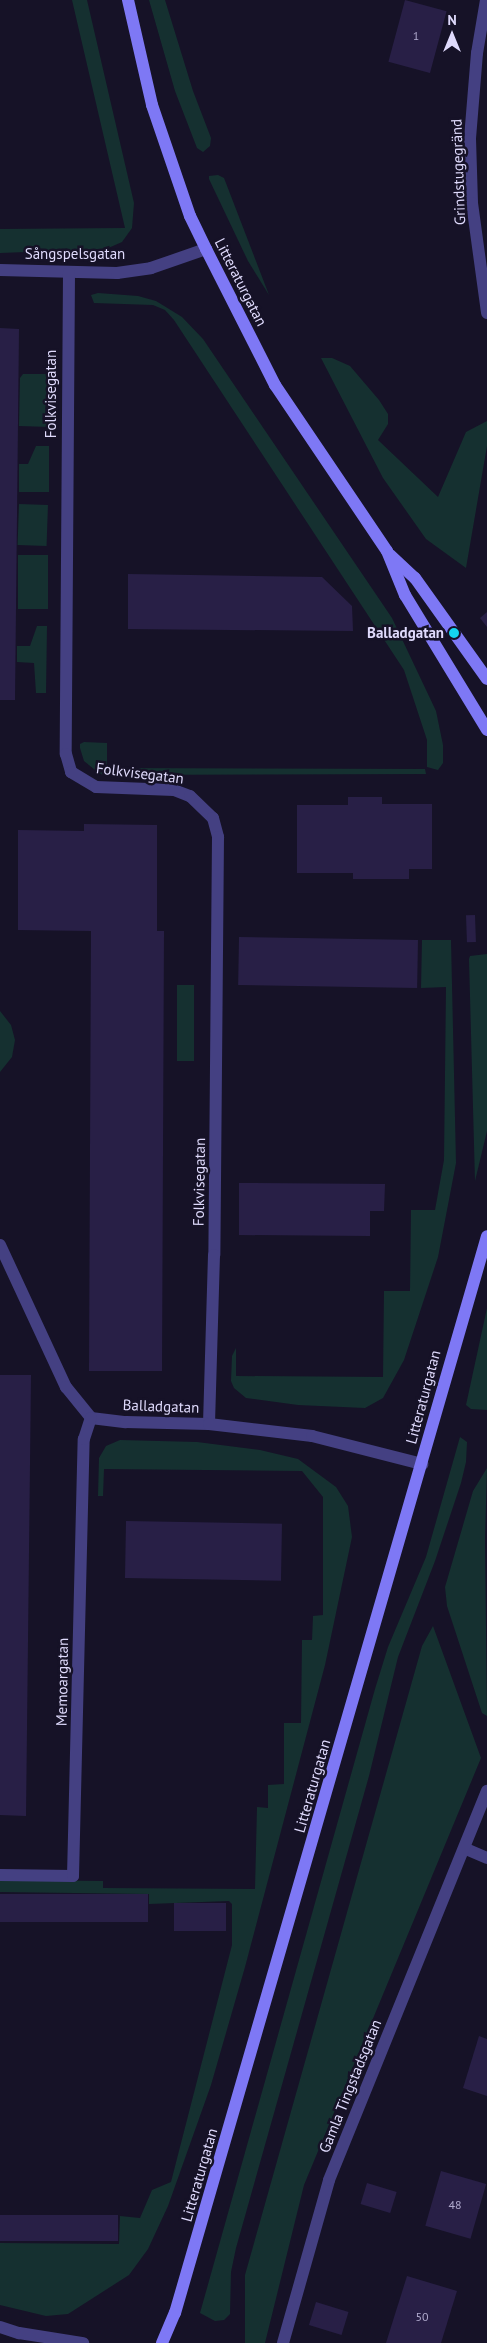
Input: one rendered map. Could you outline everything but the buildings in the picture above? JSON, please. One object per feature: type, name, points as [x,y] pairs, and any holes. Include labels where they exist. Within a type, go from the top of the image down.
[{"type":"street","name":"Litteraturgatan","points":[[128,0],[152,105],[190,216],[206,249],[275,385],[387,551],[405,595],[487,730]]},
{"type":"street","name":"Grindstugegränd","points":[[486,0],[477,53],[470,139],[472,203],[487,313]]},
{"type":"street","name":"Sångspelsgatan","points":[[0,270],[117,273],[151,268],[206,249]]},
{"type":"street","name":"Folkvisegatan","points":[[69,273],[66,754],[71,772],[96,787],[174,790],[190,796],[213,818],[218,837],[214,1273],[209,1424]]},
{"type":"street","name":"Litteraturgatan","points":[[387,551],[415,578],[487,679]]},
{"type":"street","name":"Litteraturgatan","points":[[162,2343],[175,2313],[422,1464],[448,1363],[487,1236]]},
{"type":"street","points":[[0,1245],[66,1387],[91,1418]]},
{"type":"street","name":"Balladgatan","points":[[91,1418],[126,1422],[209,1424],[312,1436],[422,1464]]},
{"type":"street","name":"Memoargatan","points":[[0,1874],[73,1876],[84,1439],[91,1418]]},
{"type":"street","name":"Gamla Tingstadsgatan","points":[[283,2343],[329,2180],[466,1849],[487,1791]]},
{"type":"street","points":[[466,1849],[487,1858]]},
{"type":"street","points":[[0,2327],[19,2333],[83,2343]]},
{"type":"street","points":[[19,2333],[28,2343]]},
{"type":"green space","points":[[72,0],[87,0],[134,203],[132,228],[122,242],[106,249],[0,253],[0,229],[125,228]]},
{"type":"green space","points":[[149,0],[165,0],[193,91],[211,138],[210,146],[203,152],[197,148],[175,91]]},
{"type":"green space","points":[[218,175],[224,178],[269,295],[248,261],[209,179],[209,176]]},
{"type":"green space","points":[[98,293],[138,296],[156,301],[182,317],[203,339],[392,618],[436,711],[443,745],[443,763],[438,770],[427,767],[427,740],[404,670],[174,320],[165,310],[153,305],[94,303],[91,295]]},
{"type":"green space","points":[[321,358],[332,358],[350,366],[379,400],[388,414],[388,424],[378,440],[438,497],[466,432],[487,421],[487,446],[466,568],[426,539],[383,478]]},
{"type":"green space","points":[[23,374],[51,374],[50,427],[19,426],[20,378]]},
{"type":"green space","points":[[36,446],[49,446],[49,492],[19,492],[19,464],[28,464]]},
{"type":"green space","points":[[19,504],[48,505],[47,546],[18,545]]},
{"type":"green space","points":[[18,555],[48,555],[48,609],[18,609]]},
{"type":"green space","points":[[37,626],[47,626],[46,693],[36,693],[34,663],[17,662],[17,646],[30,646]]},
{"type":"green space","points":[[84,742],[107,743],[107,768],[425,769],[426,774],[107,775],[100,774],[84,761],[80,744]]},
{"type":"green space","points":[[422,940],[451,940],[456,1163],[438,1257],[404,1360],[383,1398],[365,1408],[298,1405],[246,1398],[234,1388],[231,1381],[232,1356],[236,1348],[236,1376],[383,1377],[384,1291],[410,1291],[411,1210],[435,1210],[444,1160],[446,987],[421,988]]},
{"type":"green space","points":[[487,954],[487,1131],[475,1181],[469,959],[470,956]]},
{"type":"green space","points":[[177,985],[194,985],[194,1061],[177,1061]]},
{"type":"green space","points":[[0,1011],[11,1025],[15,1040],[12,1057],[0,1072]]},
{"type":"green space","points":[[487,1308],[487,1410],[471,1409],[466,1405]]},
{"type":"green space","points":[[460,1437],[467,1442],[466,1462],[461,1483],[435,1561],[398,1657],[369,1776],[236,2248],[231,2272],[230,2314],[224,2320],[215,2321],[200,2313],[375,1689],[388,1647],[426,1557]]},
{"type":"green space","points":[[120,1440],[197,1442],[260,1450],[298,1459],[336,1487],[348,1506],[352,1537],[325,1665],[245,1967],[211,2085],[168,2206],[148,2249],[129,2275],[68,2314],[46,2316],[0,2305],[0,2243],[119,2244],[120,2216],[140,2218],[152,2190],[171,2182],[232,1945],[232,1904],[229,1901],[149,1904],[149,1894],[0,1892],[0,1880],[103,1881],[103,1888],[255,1889],[257,1807],[268,1808],[268,1785],[284,1784],[284,1723],[301,1723],[302,1640],[312,1640],[313,1616],[323,1615],[323,1497],[302,1471],[104,1469],[103,1496],[98,1496],[99,1458],[106,1446]]},
{"type":"green space","points":[[487,1468],[485,1540],[487,1716],[482,1713],[447,1606],[445,1587],[473,1491]]},
{"type":"green space","points":[[433,1626],[481,1758],[304,2185],[265,2343],[245,2343],[245,2275],[422,1646]]},
{"type":"place","name":"Balladgatan","points":[[454,633]]}]
